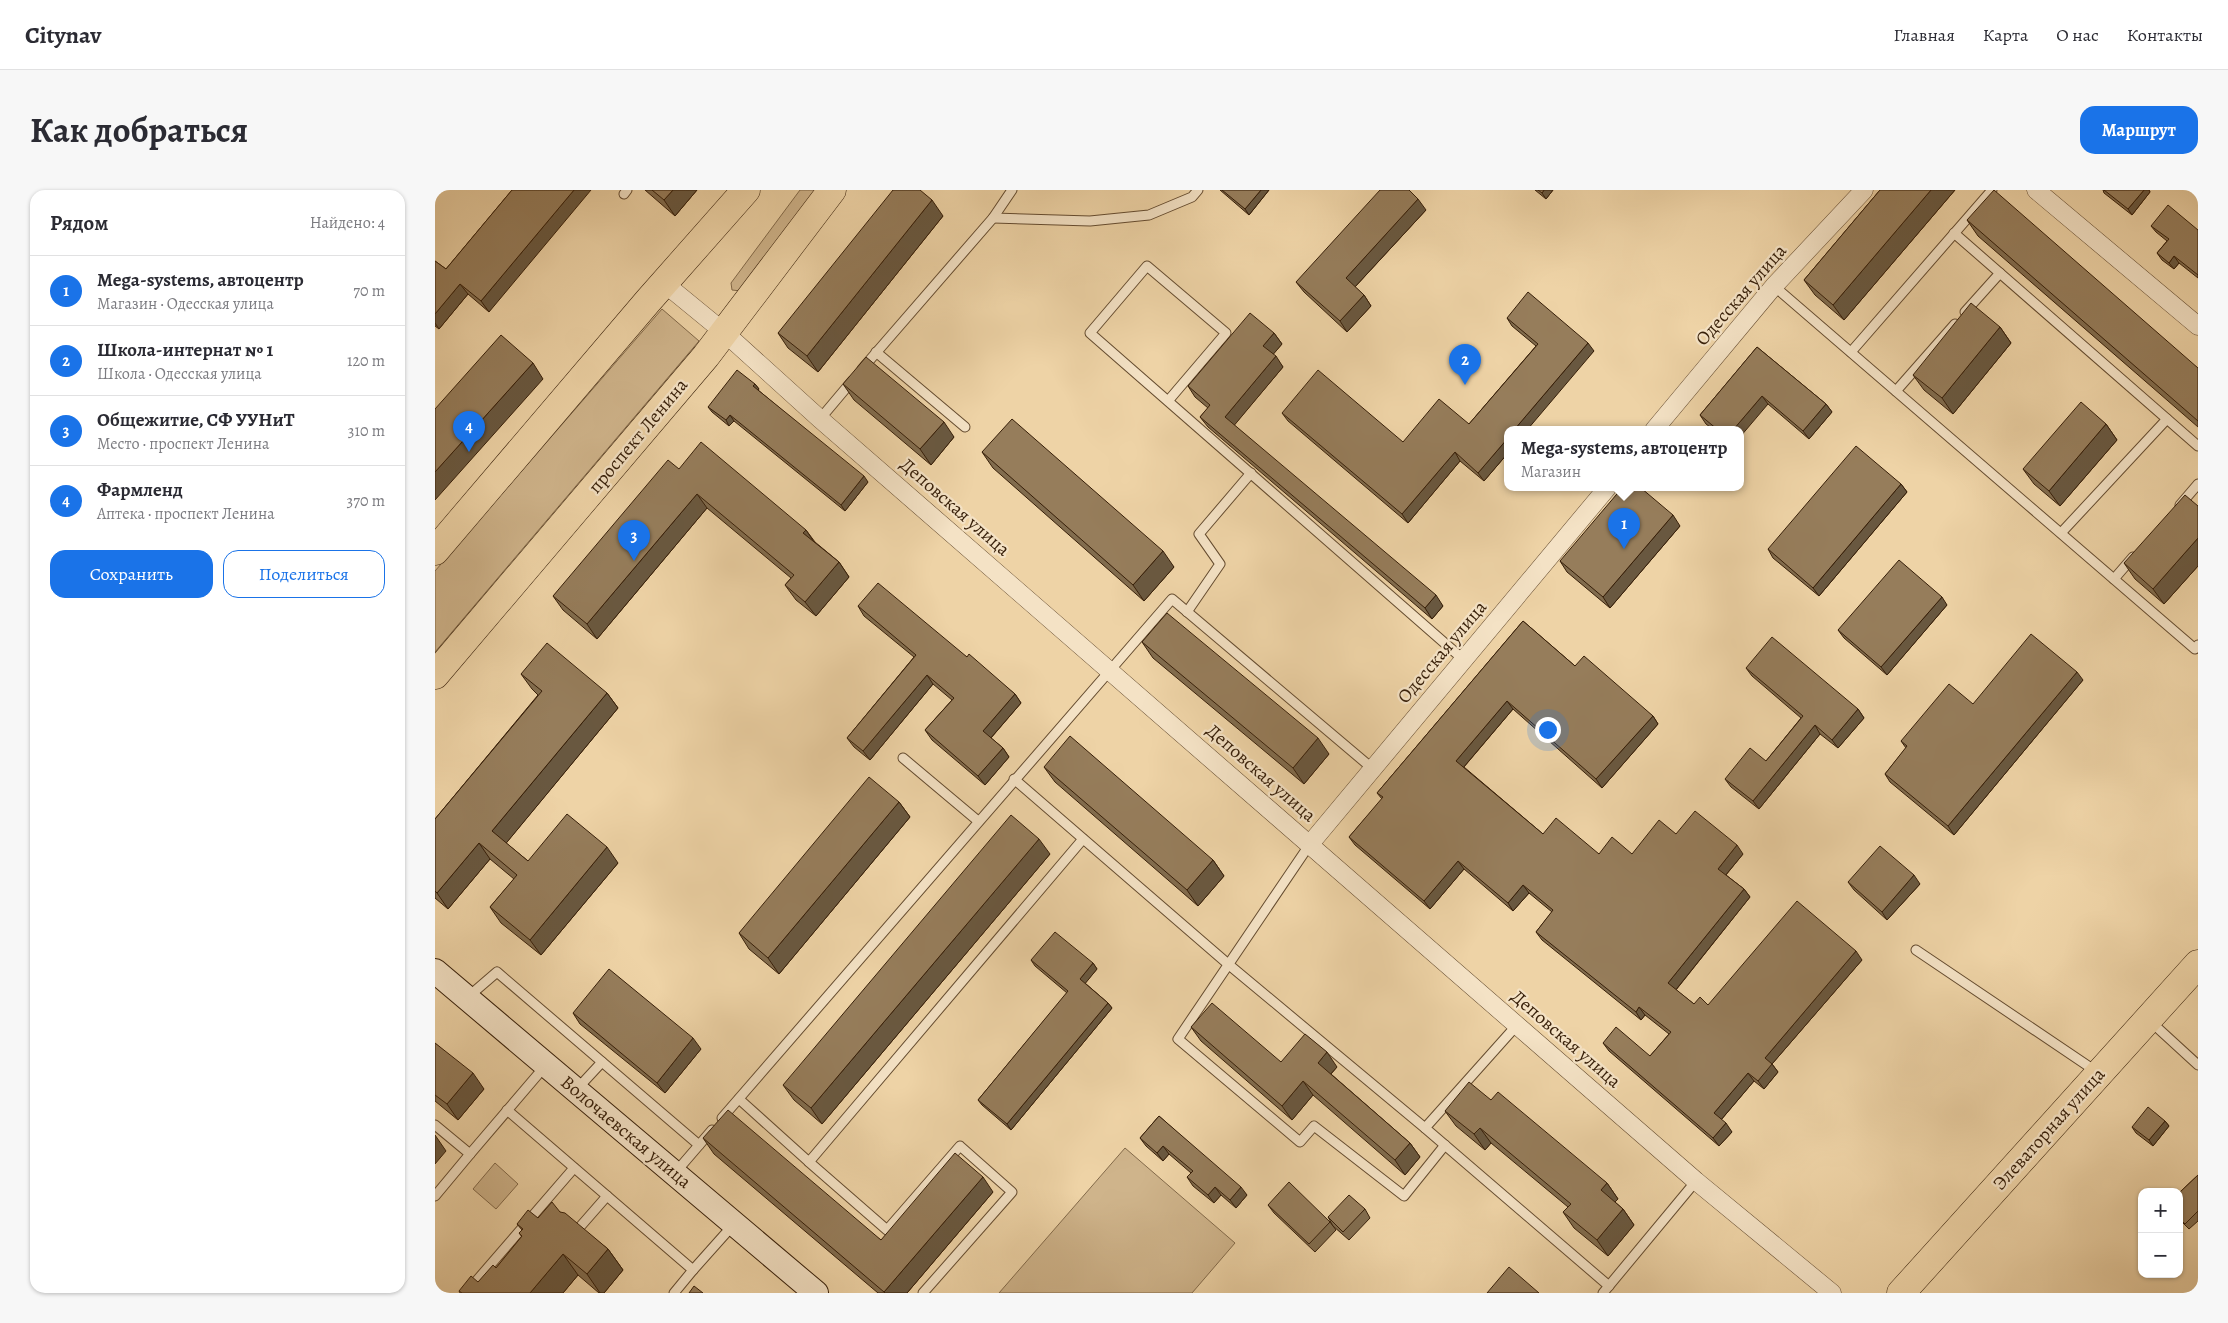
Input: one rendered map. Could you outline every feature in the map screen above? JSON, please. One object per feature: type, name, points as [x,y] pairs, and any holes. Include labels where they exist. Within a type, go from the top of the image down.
[{"type":"main road","points":[[435,551],[746,190]]},
{"type":"main road","name":"проспект Ленина","points":[[435,676],[725,333],[832,190]]},
{"type":"main road","name":"Элеваторная улица","points":[[1901,1293],[2198,964]]},
{"type":"street","name":"Одесская улица","points":[[1657,426],[1774,286],[1864,190]]},
{"type":"street","points":[[2036,190],[2198,326]]},
{"type":"street","name":"Деповская улица","points":[[665,283],[725,333],[820,419],[1696,1180],[1832,1293]]},
{"type":"street","name":"Одесская улица","points":[[1310,844],[1605,491]]},
{"type":"street","name":"Волочаевская улица","points":[[435,971],[816,1293]]},
{"type":"lane","points":[[820,419],[993,218],[1011,190]]},
{"type":"lane","points":[[993,218],[1090,221],[1149,215],[1192,197],[1198,190]]},
{"type":"lane","points":[[1851,352],[1991,190]]},
{"type":"lane","points":[[1954,233],[2198,446]]},
{"type":"lane","points":[[1168,401],[1226,333],[1147,266],[1090,333],[1464,660]]},
{"type":"lane","points":[[1896,391],[2000,274]]},
{"type":"lane","points":[[1774,286],[2195,649],[2198,645]]},
{"type":"lane","points":[[876,352],[965,427]]},
{"type":"lane","points":[[2061,533],[2167,419]]},
{"type":"lane","points":[[1187,612],[1220,564],[1199,534],[1251,473]]},
{"type":"lane","points":[[2172,513],[2198,484]]},
{"type":"lane","points":[[2114,579],[2140,550]]},
{"type":"lane","points":[[675,1173],[1109,669],[1172,599],[1373,769]]},
{"type":"lane","points":[[903,758],[978,821]]},
{"type":"lane","points":[[1014,779],[1228,964],[1445,1145],[1606,1289],[1696,1180]]},
{"type":"lane","points":[[809,1162],[1083,839]]},
{"type":"lane","points":[[1310,844],[1178,1039],[1300,1142],[1314,1126],[1404,1196],[1445,1145]]},
{"type":"lane","points":[[1916,950],[2099,1074]]},
{"type":"lane","points":[[467,998],[497,972],[699,1145]]},
{"type":"lane","points":[[2148,1019],[2198,1065]]},
{"type":"lane","points":[[1425,1128],[1517,1025]]},
{"type":"lane","points":[[576,1090],[602,1062]]},
{"type":"lane","points":[[435,1196],[546,1064]]},
{"type":"lane","points":[[739,1099],[887,1230],[960,1146],[1012,1192],[923,1293]]},
{"type":"lane","points":[[507,1110],[693,1270]]},
{"type":"lane","points":[[435,1125],[471,1154]]},
{"type":"lane","points":[[466,1293],[574,1168]]},
{"type":"lane","points":[[579,1228],[607,1196]]},
{"type":"lane","points":[[673,1293],[734,1224]]},
{"type":"shaded area","points":[[800,190],[817,190],[741,291],[732,290],[731,283]]},
{"type":"shaded area","points":[[662,309],[699,341],[435,652],[435,571]]},
{"type":"shaded area","points":[[1125,1148],[1235,1243],[1192,1293],[999,1293]]},
{"type":"shaded area","points":[[495,1163],[518,1184],[496,1209],[473,1189]]},
{"type":"building","points":[[512,190],[574,190],[481,301],[460,284],[435,314],[435,261],[446,269]]},
{"type":"building","points":[[652,190],[673,190],[664,200]]},
{"type":"building","points":[[893,190],[920,190],[932,200],[807,356],[778,333]]},
{"type":"building","points":[[1222,190],[1261,190],[1245,209]]},
{"type":"building","points":[[1380,190],[1409,190],[1418,199],[1346,278],[1364,295],[1340,321],[1296,282]]},
{"type":"building","points":[[1880,190],[1931,190],[1833,305],[1804,280]]},
{"type":"building","points":[[1994,190],[2198,368],[2198,421],[1967,220]]},
{"type":"building","points":[[2104,190],[2144,190],[2128,209]]},
{"type":"building","points":[[2168,205],[2198,230],[2198,275],[2174,256],[2169,263],[2157,253],[2169,239],[2151,226]]},
{"type":"building","points":[[1528,292],[1588,343],[1517,426],[1504,426],[1504,443],[1478,473],[1455,452],[1402,514],[1282,413],[1318,370],[1403,442],[1439,399],[1469,424],[1538,344],[1507,318]]},
{"type":"building","points":[[1971,303],[2000,327],[1942,398],[1913,375]]},
{"type":"building","points":[[1250,313],[1274,333],[1263,346],[1276,356],[1225,417],[1436,595],[1425,608],[1200,417],[1210,405],[1188,386]]},
{"type":"building","points":[[501,335],[533,363],[435,472],[435,409]]},
{"type":"building","points":[[1757,347],[1826,404],[1803,431],[1762,396],[1736,426],[1713,426],[1700,415]]},
{"type":"building","points":[[866,357],[944,422],[920,449],[843,384]]},
{"type":"building","points":[[737,370],[755,384],[753,386],[864,476],[841,505],[730,415],[726,420],[708,407]]},
{"type":"building","points":[[2081,402],[2106,424],[2049,491],[2023,469]]},
{"type":"building","points":[[1012,419],[1163,551],[1133,585],[982,452]]},
{"type":"building","points":[[701,442],[806,530],[803,533],[839,562],[805,602],[785,585],[794,575],[697,494],[587,624],[553,596],[668,460],[679,469]]},
{"type":"building","points":[[1856,446],[1901,484],[1813,588],[1768,549]]},
{"type":"building","points":[[1619,491],[1645,491],[1673,515],[1603,597],[1560,561]]},
{"type":"building","points":[[2185,495],[2198,506],[2198,538],[2153,589],[2124,563]]},
{"type":"building","points":[[1899,560],[1942,597],[1881,667],[1838,630]]},
{"type":"building","points":[[878,583],[967,657],[969,654],[1015,694],[983,731],[1003,748],[978,776],[925,730],[954,698],[927,675],[863,751],[847,738],[916,655],[858,606]]},
{"type":"building","points":[[1167,613],[1318,738],[1293,768],[1142,642]]},
{"type":"building","points":[[1523,621],[1575,666],[1584,656],[1653,716],[1596,779],[1507,701],[1456,761],[1543,834],[1556,818],[1599,854],[1612,837],[1632,854],[1659,820],[1676,834],[1695,811],[1737,845],[1718,869],[1744,889],[1668,983],[1694,1004],[1700,997],[1708,1005],[1797,901],[1856,951],[1765,1058],[1772,1064],[1758,1081],[1748,1073],[1714,1113],[1726,1123],[1713,1138],[1603,1043],[1616,1027],[1650,1056],[1671,1032],[1639,1007],[1636,1012],[1536,932],[1553,910],[1523,885],[1508,903],[1458,861],[1424,901],[1349,837],[1383,797],[1377,793]]},
{"type":"building","points":[[2031,634],[2077,672],[1948,826],[1885,774],[1907,746],[1901,741],[1949,684],[1973,704]]},
{"type":"building","points":[[1772,637],[1858,709],[1832,740],[1815,725],[1753,801],[1725,779],[1750,748],[1766,761],[1803,716],[1746,668]]},
{"type":"building","points":[[547,643],[607,693],[492,831],[528,861],[567,814],[607,847],[530,940],[490,907],[517,875],[479,843],[437,893],[435,891],[435,819],[542,691],[521,674]]},
{"type":"building","points":[[1070,736],[1213,860],[1187,890],[1044,767]]},
{"type":"building","points":[[869,777],[899,802],[768,958],[739,933]]},
{"type":"building","points":[[1011,815],[1039,839],[811,1108],[783,1085]]},
{"type":"building","points":[[1880,846],[1914,875],[1882,912],[1848,882]]},
{"type":"building","points":[[1055,932],[1093,963],[1080,979],[1108,1003],[1007,1124],[978,1100],[1068,991],[1031,960]]},
{"type":"building","points":[[609,969],[693,1038],[657,1083],[573,1013]]},
{"type":"building","points":[[1212,1003],[1281,1062],[1305,1034],[1327,1052],[1318,1063],[1410,1143],[1395,1160],[1303,1081],[1282,1106],[1191,1027]]},
{"type":"building","points":[[435,1043],[473,1073],[447,1104],[435,1095]]},
{"type":"building","points":[[1469,1082],[1491,1100],[1498,1092],[1607,1183],[1601,1190],[1623,1209],[1597,1240],[1563,1212],[1571,1204],[1480,1128],[1474,1134],[1445,1111]]},
{"type":"building","points":[[2148,1107],[2165,1121],[2149,1140],[2132,1127]]},
{"type":"building","points":[[728,1110],[881,1240],[955,1153],[983,1177],[884,1292],[703,1138]]},
{"type":"building","points":[[1159,1116],[1241,1187],[1230,1200],[1215,1187],[1208,1195],[1187,1177],[1193,1171],[1163,1146],[1157,1153],[1140,1138]]},
{"type":"building","points":[[2198,1175],[2198,1211],[2185,1224],[2183,1222],[2183,1189]]},
{"type":"building","points":[[1289,1182],[1330,1222],[1309,1244],[1268,1205]]},
{"type":"building","points":[[1349,1195],[1365,1209],[1343,1232],[1328,1217]]},
{"type":"building","points":[[552,1202],[560,1212],[565,1213],[608,1249],[587,1274],[563,1254],[530,1293],[462,1293],[459,1291],[471,1276],[478,1282],[493,1265],[496,1268],[522,1236],[519,1233],[523,1229],[517,1224],[528,1210],[538,1218]]},
{"type":"building","points":[[1509,1267],[1539,1293],[1487,1293]]},
{"type":"building","points":[[694,1286],[703,1293],[689,1293]]},
{"type":"place","name":"Школа-интернат № 1","points":[[1465,385]]},
{"type":"place","name":"Фармленд","points":[[469,452]]},
{"type":"place","name":"Mega-systems, автоцентр","points":[[1624,549]]},
{"type":"place","name":"Общежитие, СФ УУНиТ","points":[[634,561]]}]
